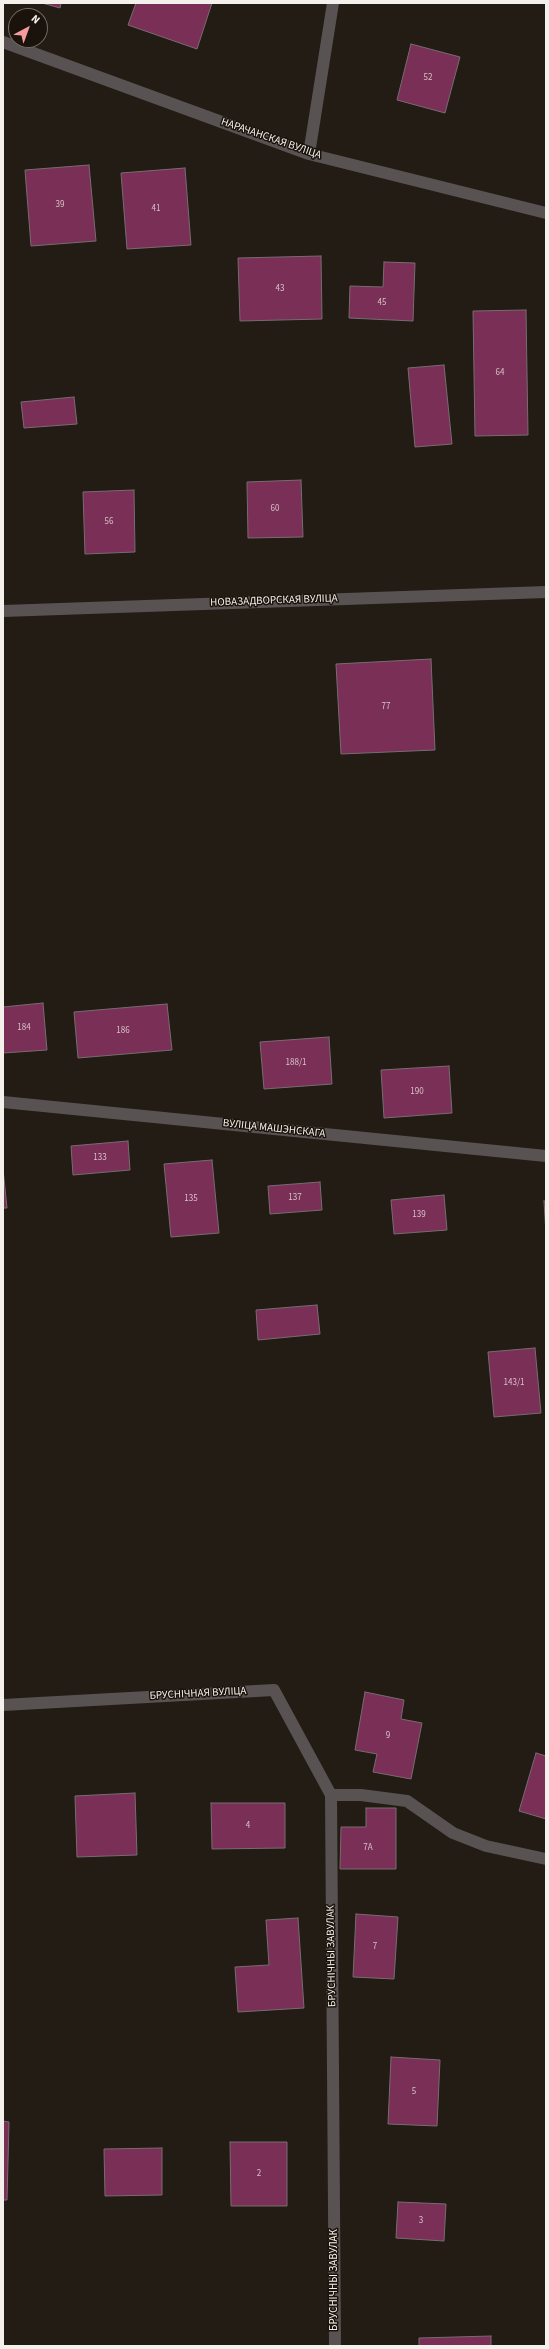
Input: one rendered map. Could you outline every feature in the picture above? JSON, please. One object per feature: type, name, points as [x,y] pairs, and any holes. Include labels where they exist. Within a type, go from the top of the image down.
[{"type":"street","points":[[309,154],[333,3]]},
{"type":"street","name":"НАРАЧАНСКАЯ ВУЛІЦА","points":[[3,42],[309,154],[546,213]]},
{"type":"street","name":"НОВАЗАДВОРСКАЯ ВУЛІЦА","points":[[3,611],[546,592]]},
{"type":"street","name":"ВУЛІЦА МАШЭНСКАГА","points":[[3,1102],[546,1156]]},
{"type":"street","name":"БРУСНІЧНАЯ ВУЛІЦА","points":[[3,1705],[274,1690],[331,1795]]},
{"type":"street","points":[[331,1795],[361,1795],[406,1801],[453,1833],[486,1846],[546,1859]]},
{"type":"street","name":"БРУСНІЧНЫ ЗАВУЛАК","points":[[331,1795],[335,2346]]},
{"type":"building","points":[[42,3],[61,3],[60,8]]},
{"type":"building","points":[[136,3],[212,3],[197,49],[128,25]]},
{"type":"building","points":[[411,44],[460,57],[445,113],[397,100]]},
{"type":"building","points":[[89,165],[96,241],[31,246],[25,170]]},
{"type":"building","points":[[185,168],[191,245],[127,249],[121,173]]},
{"type":"building","points":[[321,256],[322,319],[240,321],[238,258]]},
{"type":"building","points":[[384,262],[415,263],[413,321],[349,318],[350,286],[383,287]]},
{"type":"building","points":[[526,310],[528,435],[475,436],[473,311]]},
{"type":"building","points":[[444,365],[452,444],[415,447],[408,368]]},
{"type":"building","points":[[74,397],[77,424],[24,428],[21,402]]},
{"type":"building","points":[[301,480],[303,537],[248,538],[247,482]]},
{"type":"building","points":[[134,490],[135,552],[85,554],[83,492]]},
{"type":"building","points":[[431,659],[435,750],[341,754],[336,664]]},
{"type":"building","points":[[43,1003],[47,1050],[3,1053],[3,1007]]},
{"type":"building","points":[[167,1004],[172,1050],[78,1058],[74,1012]]},
{"type":"building","points":[[329,1037],[332,1084],[264,1089],[260,1042]]},
{"type":"building","points":[[449,1066],[452,1113],[384,1118],[381,1070]]},
{"type":"building","points":[[128,1141],[130,1170],[73,1175],[71,1146]]},
{"type":"building","points":[[212,1160],[219,1233],[171,1237],[164,1164]]},
{"type":"building","points":[[3,1169],[7,1208],[3,1208]]},
{"type":"building","points":[[320,1182],[322,1210],[270,1214],[268,1186]]},
{"type":"building","points":[[444,1195],[447,1230],[394,1234],[391,1200]]},
{"type":"building","points":[[544,1201],[546,1201],[546,1234]]},
{"type":"building","points":[[317,1305],[320,1334],[258,1340],[256,1310]]},
{"type":"building","points":[[535,1348],[541,1413],[494,1417],[488,1352]]},
{"type":"building","points":[[365,1692],[404,1700],[401,1719],[422,1723],[411,1779],[373,1772],[377,1754],[355,1750]]},
{"type":"building","points":[[536,1753],[546,1756],[546,1819],[519,1811]]},
{"type":"building","points":[[135,1793],[137,1855],[77,1857],[75,1796]]},
{"type":"building","points":[[211,1803],[285,1803],[285,1848],[212,1849]]},
{"type":"building","points":[[366,1808],[396,1808],[396,1869],[340,1869],[341,1827],[366,1827]]},
{"type":"building","points":[[356,1914],[398,1917],[394,1979],[353,1977]]},
{"type":"building","points":[[298,1918],[304,2008],[238,2012],[235,1967],[269,1965],[266,1920]]},
{"type":"building","points":[[391,2057],[440,2060],[437,2126],[388,2124]]},
{"type":"building","points":[[3,2121],[9,2122],[7,2200],[3,2200]]},
{"type":"building","points":[[230,2142],[287,2142],[287,2206],[231,2206]]},
{"type":"building","points":[[162,2148],[162,2195],[105,2196],[104,2149]]},
{"type":"building","points":[[398,2202],[446,2204],[444,2241],[396,2238]]},
{"type":"building","points":[[491,2336],[491,2346],[419,2346],[419,2338]]}]
